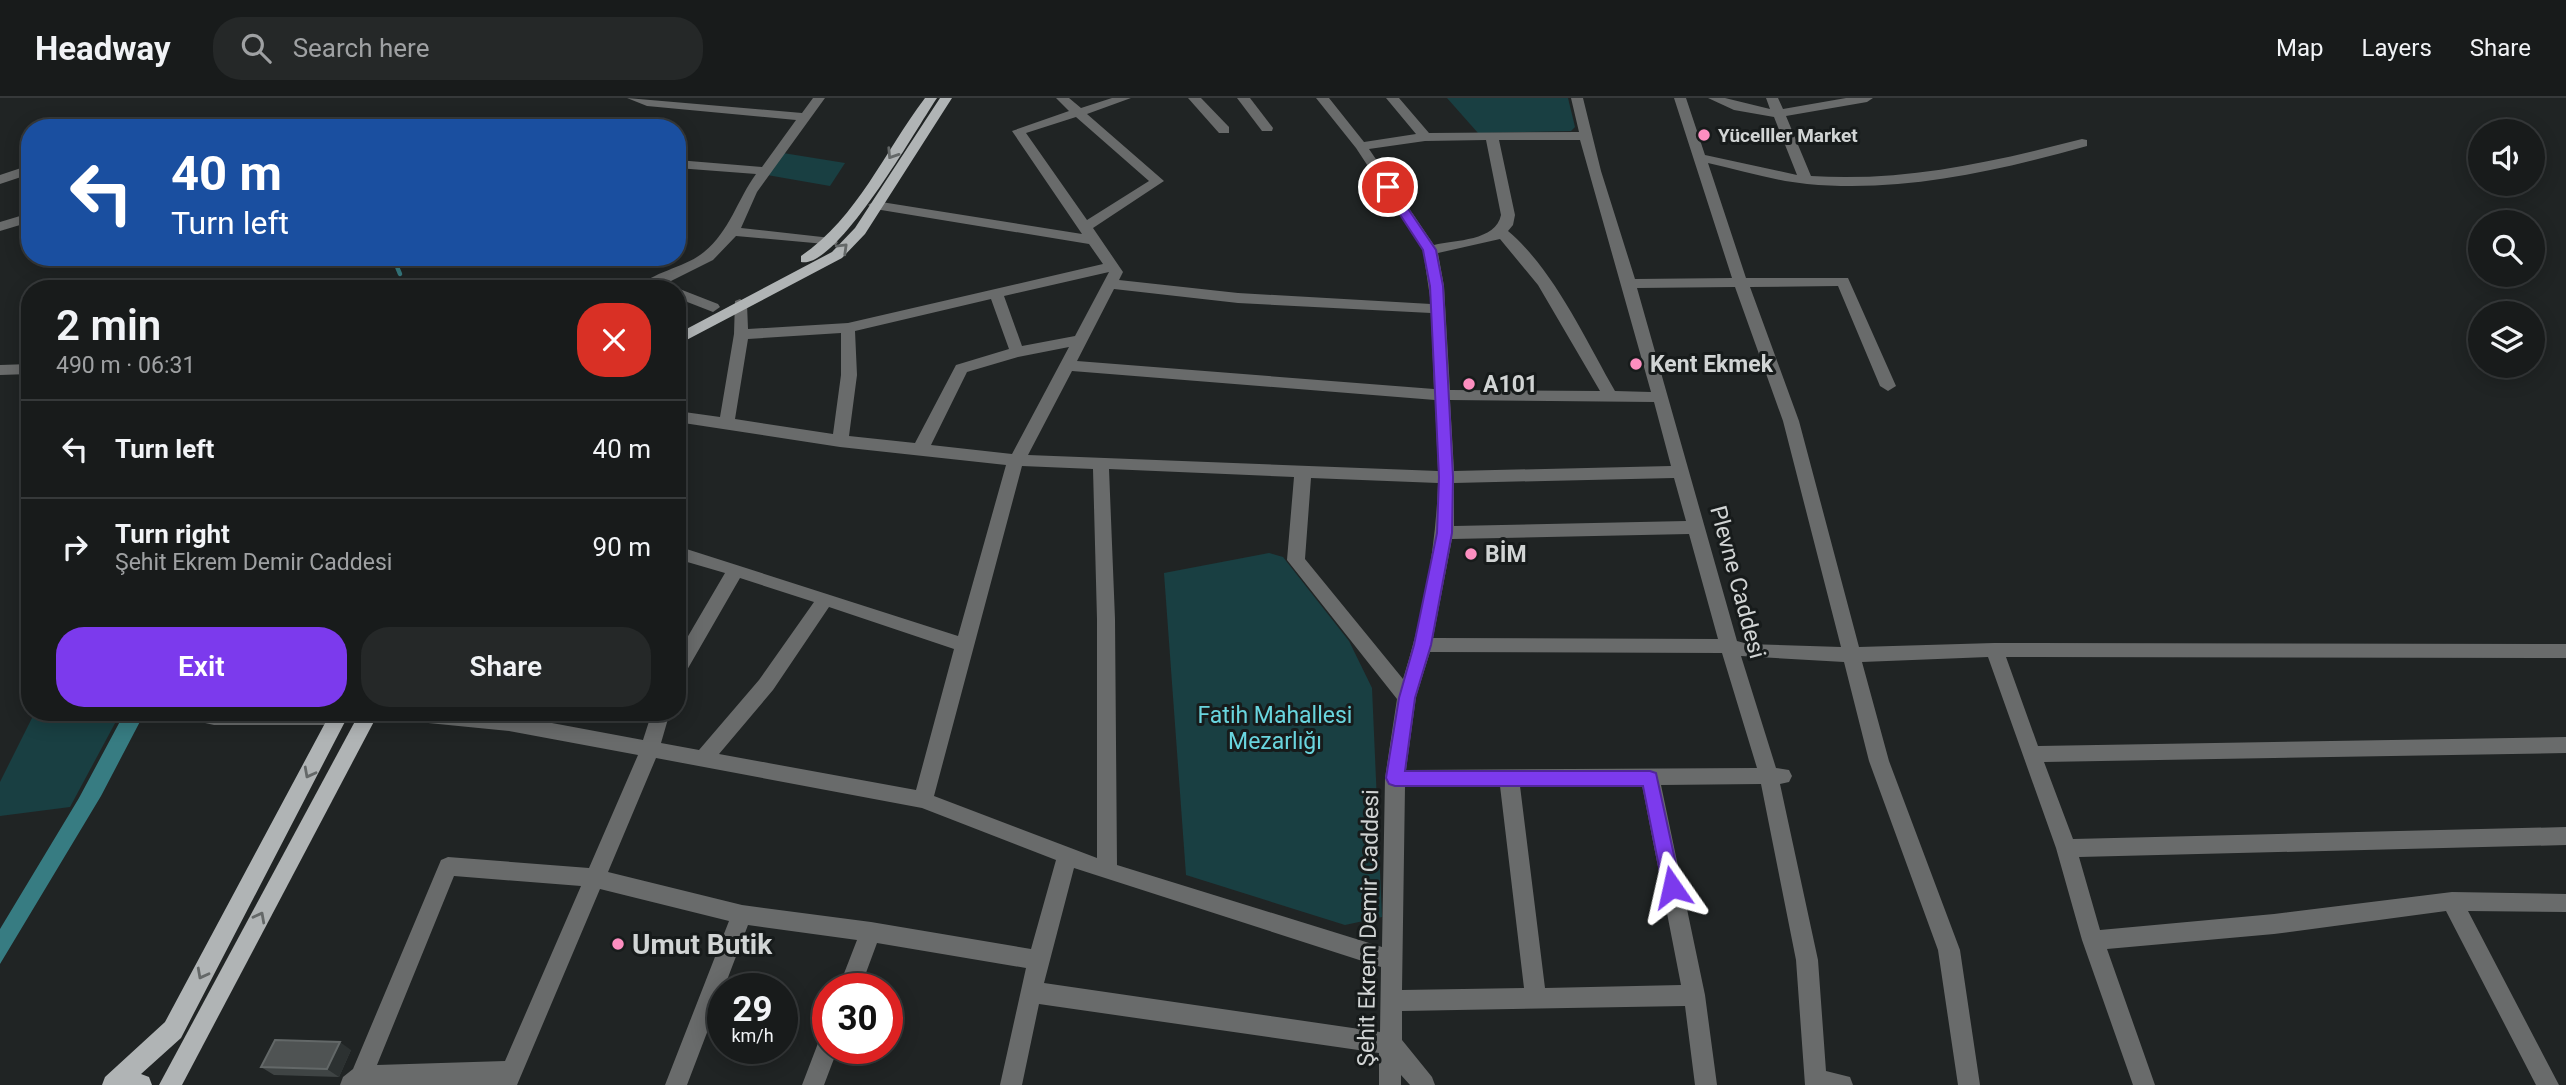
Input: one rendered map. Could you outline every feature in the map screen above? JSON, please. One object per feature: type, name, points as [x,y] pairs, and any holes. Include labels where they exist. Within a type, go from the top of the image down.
[{"type":"main road","points":[[686,321],[825,249],[845,228],[916,116],[932,98]]},
{"type":"main road","points":[[686,335],[837,255],[860,231],[946,98]]},
{"type":"main road","points":[[113,1085],[173,1030],[336,721]]},
{"type":"main road","points":[[170,1085],[365,721]]},
{"type":"main road","points":[[121,1085],[141,1085]]},
{"type":"street","points":[[633,98],[805,117]]},
{"type":"street","points":[[667,280],[708,257],[733,231],[750,192],[819,98]]},
{"type":"street","points":[[875,205],[1090,234],[1157,181],[1062,98]]},
{"type":"street","points":[[923,800],[1010,473],[1116,272],[1018,131],[1125,98]]},
{"type":"street","points":[[1194,98],[1224,130]]},
{"type":"street","points":[[1243,98],[1267,128]]},
{"type":"street","name":"Şehit Ekrem Demir Caddesi","points":[[1322,98],[1361,146],[1430,250],[1437,286],[1446,477],[1445,533],[1423,645],[1407,698],[1395,778],[1390,1085]]},
{"type":"street","points":[[1392,98],[1425,137]]},
{"type":"street","name":"Plevne Caddesi","points":[[1577,98],[1594,171],[1629,284],[1729,646],[1776,777],[1807,960],[1816,1083]]},
{"type":"street","points":[[1680,98],[1702,158],[1741,283],[1791,421],[1879,761],[1950,950],[1969,1085]]},
{"type":"street","points":[[1714,98],[1738,107],[1778,114],[1867,98]]},
{"type":"street","points":[[1772,98],[1806,180]]},
{"type":"street","points":[[1430,250],[1500,232],[1506,225],[1508,215],[1492,136]]},
{"type":"street","points":[[1361,146],[1425,137],[1588,136]]},
{"type":"street","points":[[1702,158],[1806,180],[1881,183],[1995,167],[2082,143]]},
{"type":"street","points":[[686,165],[765,171]]},
{"type":"street","points":[[0,180],[21,172]]},
{"type":"street","points":[[0,228],[21,220]]},
{"type":"street","points":[[733,231],[831,242]]},
{"type":"street","points":[[1500,232],[1513,240],[1549,293],[1611,397]]},
{"type":"street","points":[[741,334],[848,328],[1112,266]]},
{"type":"street","points":[[1629,284],[1843,281],[1888,386]]},
{"type":"street","points":[[1110,284],[1238,298],[1438,309]]},
{"type":"street","points":[[996,293],[1017,352]]},
{"type":"street","points":[[686,296],[713,307]]},
{"type":"street","points":[[727,423],[741,334],[740,304]]},
{"type":"street","points":[[840,441],[849,375],[848,328]]},
{"type":"street","points":[[920,450],[961,369],[1017,352],[1080,340]]},
{"type":"street","points":[[1067,365],[1443,395],[1661,397]]},
{"type":"street","points":[[0,370],[21,369]]},
{"type":"street","points":[[686,417],[840,441],[1017,460],[1446,477],[1682,472]]},
{"type":"street","points":[[1101,464],[1106,619],[1107,871]]},
{"type":"street","points":[[1303,471],[1296,560],[1407,698]]},
{"type":"street","points":[[1445,533],[1698,527]]},
{"type":"street","points":[[686,555],[964,645]]},
{"type":"street","points":[[686,655],[736,569]]},
{"type":"street","points":[[703,759],[766,685],[824,601]]},
{"type":"street","points":[[1423,645],[1729,646],[1748,651],[1852,655],[1994,649],[2566,651]]},
{"type":"street","points":[[1994,649],[2066,848],[2093,940],[2144,1085]]},
{"type":"street","points":[[525,721],[650,749],[923,800],[1076,861],[1393,961]]},
{"type":"street","points":[[659,721],[650,749],[595,878],[509,1078],[356,1081],[448,866],[595,878],[742,915],[871,932],[1038,960]]},
{"type":"street","points":[[2031,754],[2566,745]]},
{"type":"street","points":[[1395,778],[1776,777]]},
{"type":"street","points":[[1509,779],[1536,1000]]},
{"type":"street","points":[[1650,779],[1694,995],[1706,1085]]},
{"type":"street","points":[[2066,848],[2530,839],[2566,836]]},
{"type":"street","points":[[1011,1085],[1038,960],[1076,861],[1107,845]]},
{"type":"street","points":[[2093,940],[2274,924],[2452,901],[2566,903]]},
{"type":"street","points":[[2452,901],[2548,1085]]},
{"type":"street","points":[[676,1085],[742,915]]},
{"type":"street","points":[[855,973],[871,932]]},
{"type":"street","points":[[1031,992],[1391,1044],[1423,1085]]},
{"type":"street","points":[[1393,1001],[1694,995]]},
{"type":"street","points":[[813,1085],[821,1064]]},
{"type":"street","points":[[1816,1083],[1842,1085]]},
{"type":"green space","points":[[1447,98],[1568,98],[1575,127],[1571,131],[1478,133]]},
{"type":"green space","points":[[783,153],[845,163],[830,186],[767,175]]},
{"type":"green space","name":"Fatih Mahallesi Mezarlığı","points":[[1269,553],[1283,557],[1349,641],[1372,688],[1382,917],[1345,925],[1186,875],[1164,573]]},
{"type":"green space","points":[[30,721],[116,721],[70,807],[0,816],[0,782]]},
{"type":"shaded area","points":[[120,721],[140,721],[101,796],[0,964],[0,929],[79,798]]},
{"type":"building","points":[[275,1040],[340,1042],[327,1069],[261,1067]]},
{"type":"waterway","points":[[397,266],[400,274]]},
{"type":"place","name":"Yücelller Market","points":[[1704,135]]},
{"type":"place","name":"Kent Ekmek","points":[[1636,364]]},
{"type":"place","name":"A101","points":[[1469,384]]},
{"type":"place","name":"BİM","points":[[1471,554]]},
{"type":"place","name":"Umut Butik","points":[[618,944]]},
{"type":"route","points":[[1388,187],[1430,250],[1437,286],[1446,477],[1445,533],[1423,645],[1407,698],[1395,778],[1650,779],[1672,887]]}]
